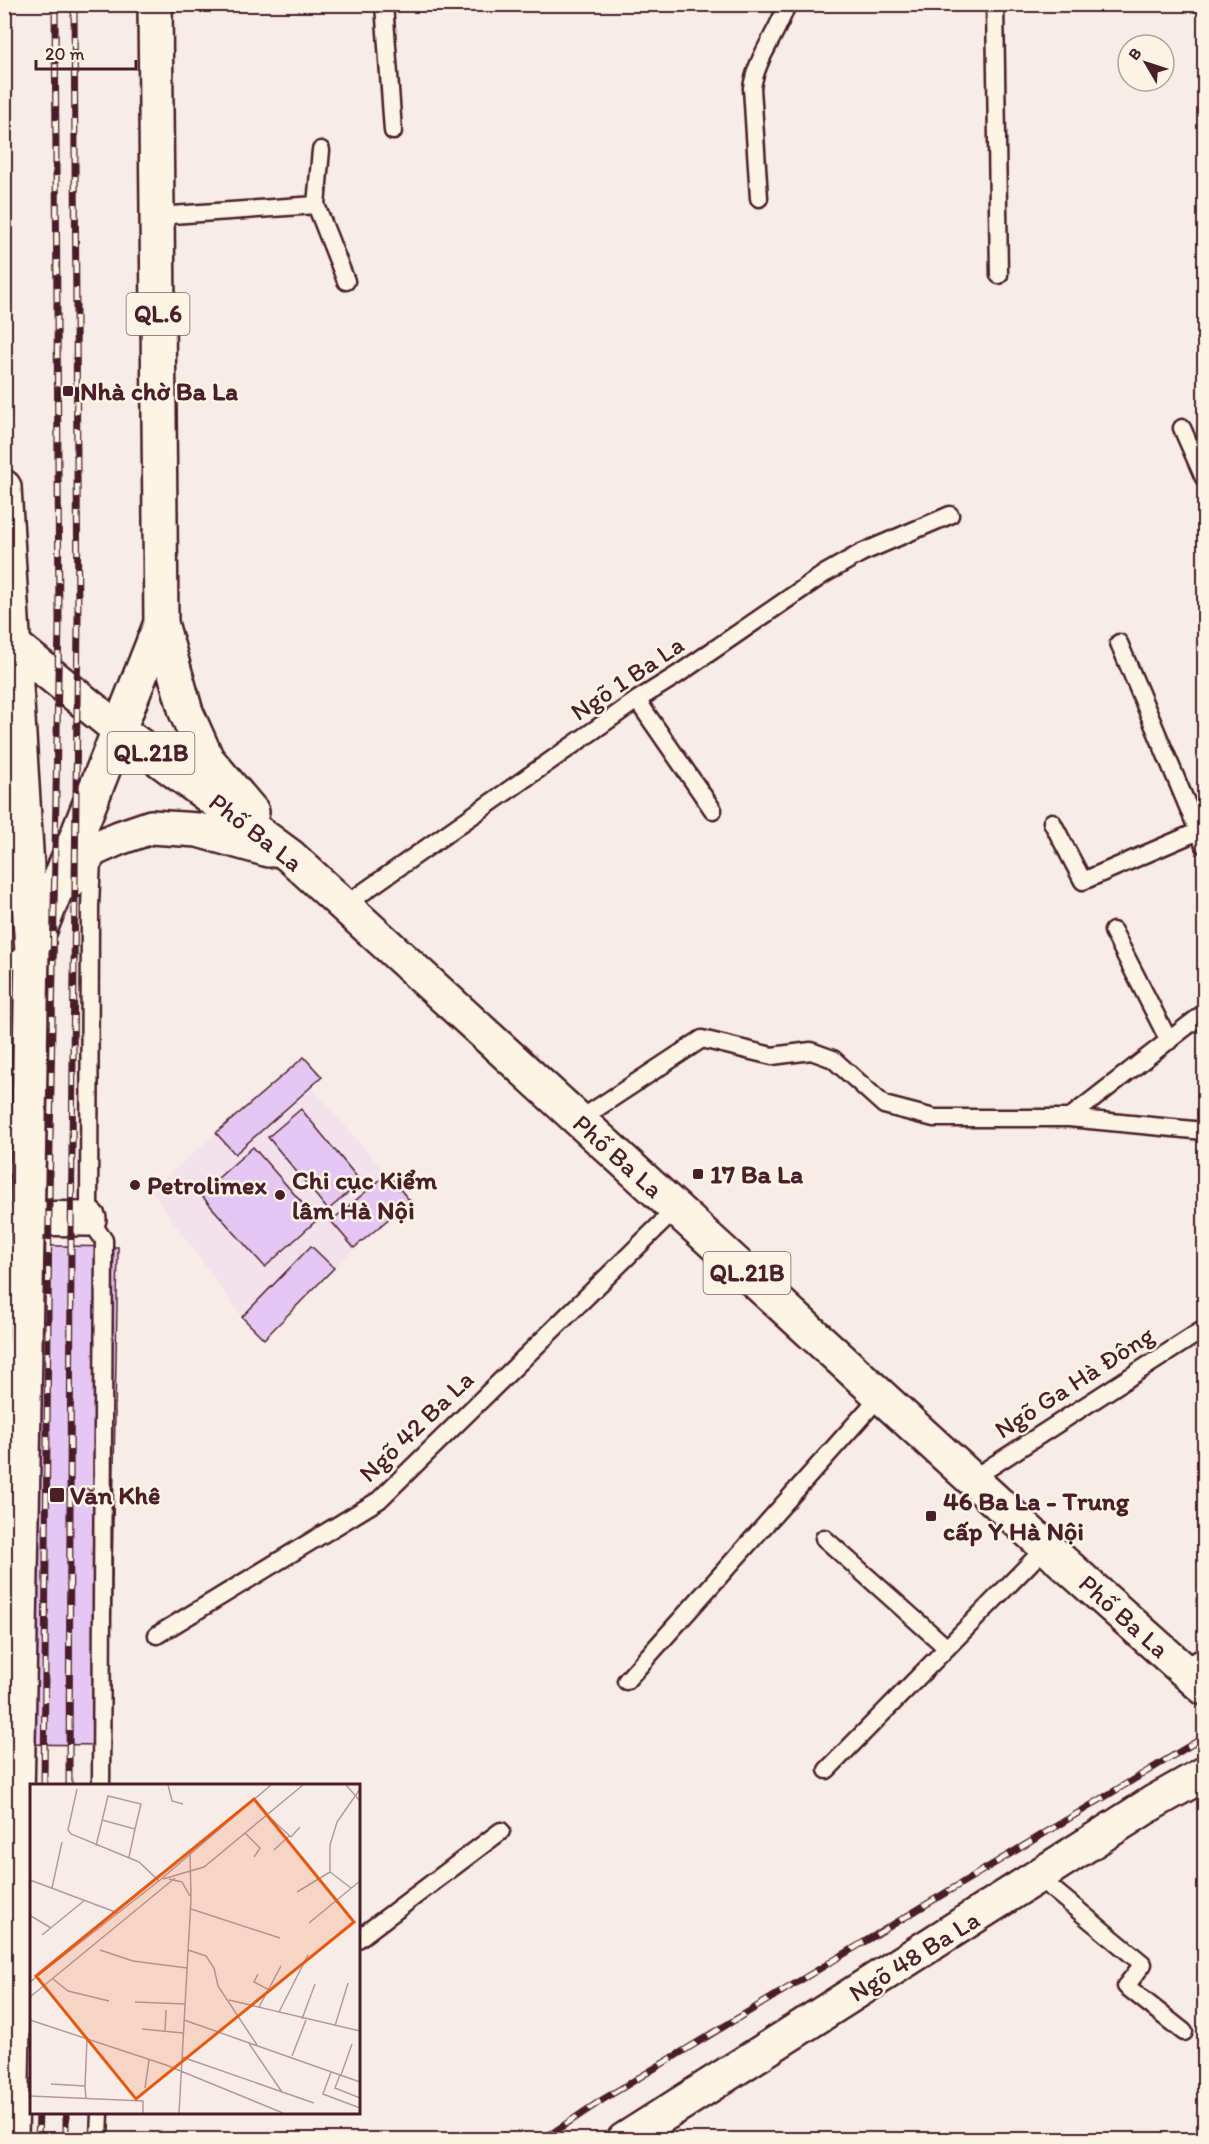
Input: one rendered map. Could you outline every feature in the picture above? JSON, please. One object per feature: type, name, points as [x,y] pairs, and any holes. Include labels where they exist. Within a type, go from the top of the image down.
[{"type":"main road","name":"QL.6","points":[[23,956],[119,730],[161,623],[155,4]]},
{"type":"main road","name":"QL.6","points":[[4,487],[14,645],[23,956],[26,1218],[14,1358],[22,2009],[11,2139]]},
{"type":"main road","points":[[161,623],[186,712],[207,759],[290,856]]},
{"type":"main road","name":"Phố Ba La","points":[[14,645],[119,730],[290,856],[1046,1547],[1197,1671]]},
{"type":"main road","points":[[23,956],[67,884],[92,850],[119,838],[151,827],[198,830],[290,856]]},
{"type":"main road","points":[[26,1218],[89,1219]]},
{"type":"main road","name":"Ngõ 48 Ba La","points":[[624,2139],[1154,1802],[1204,1774]]},
{"type":"lane","points":[[384,4],[393,130]]},
{"type":"lane","points":[[759,198],[752,88],[754,75],[782,21],[787,4]]},
{"type":"lane","points":[[994,4],[999,275]]},
{"type":"lane","points":[[321,150],[316,205],[346,281]]},
{"type":"lane","points":[[157,216],[316,205]]},
{"type":"lane","points":[[1182,428],[1204,478]]},
{"type":"lane","name":"Ngõ 1 Ba La","points":[[345,905],[637,700],[824,574],[861,553],[950,515]]},
{"type":"lane","points":[[1052,822],[1083,881],[1202,838],[1119,643]]},
{"type":"lane","points":[[637,700],[713,810]]},
{"type":"lane","points":[[92,850],[89,1219],[104,1240],[101,1784]]},
{"type":"lane","points":[[1113,931],[1169,1041]]},
{"type":"lane","points":[[1070,1118],[1204,1013]]},
{"type":"lane","points":[[579,1119],[702,1039],[772,1056],[811,1051],[833,1059],[884,1105],[934,1118],[1070,1118],[1204,1131]]},
{"type":"lane","name":"Ngõ 42 Ba La","points":[[157,1635],[379,1500],[676,1209]]},
{"type":"lane","name":"Ngõ Ga Hà Đông","points":[[972,1479],[1204,1329]]},
{"type":"lane","points":[[626,1682],[881,1395]]},
{"type":"lane","points":[[824,1538],[947,1648]]},
{"type":"lane","points":[[827,1770],[1046,1547]]},
{"type":"lane","points":[[360,1937],[501,1831]]},
{"type":"lane","points":[[1038,1877],[1143,1964],[1125,1986],[1184,2032]]},
{"type":"lane","points":[[99,2139],[100,2114]]},
{"type":"shaded area","name":"Chi cục Kiểm lâm Hà Nội","points":[[304,1057],[322,1077],[311,1087],[410,1201],[354,1248],[264,1339],[242,1317],[151,1190]]},
{"type":"building","points":[[304,1057],[322,1077],[235,1154],[216,1133]]},
{"type":"building","points":[[301,1109],[361,1182],[328,1210],[268,1137]]},
{"type":"building","points":[[253,1147],[317,1220],[265,1267],[200,1194]]},
{"type":"building","points":[[387,1174],[410,1201],[354,1248],[331,1221]]},
{"type":"building","points":[[5,1245],[118,1247],[109,1745],[4,1744]]},
{"type":"building","points":[[311,1246],[334,1268],[264,1339],[242,1317]]},
{"type":"railway","points":[[44,1784],[49,1201],[59,620],[55,4]]},
{"type":"railway","points":[[69,1784],[71,1238],[78,619],[74,4]]},
{"type":"railway","points":[[542,2140],[602,2100],[1204,1737]]},
{"type":"railway","points":[[38,2140],[39,2114]]},
{"type":"railway","points":[[66,2114],[66,2140]]},
{"type":"place","name":"Nhà chờ Ba La","points":[[68,391]]},
{"type":"place","name":"17 Ba La","points":[[698,1174]]},
{"type":"place","name":"Petrolimex","points":[[135,1185]]},
{"type":"place","name":"Chi cục Kiểm lâm Hà Nội","points":[[280,1195]]},
{"type":"place","name":"Văn Khê","points":[[57,1495]]},
{"type":"place","name":"46 Ba La - Trung cấp Y Hà Nội","points":[[931,1516]]}]
